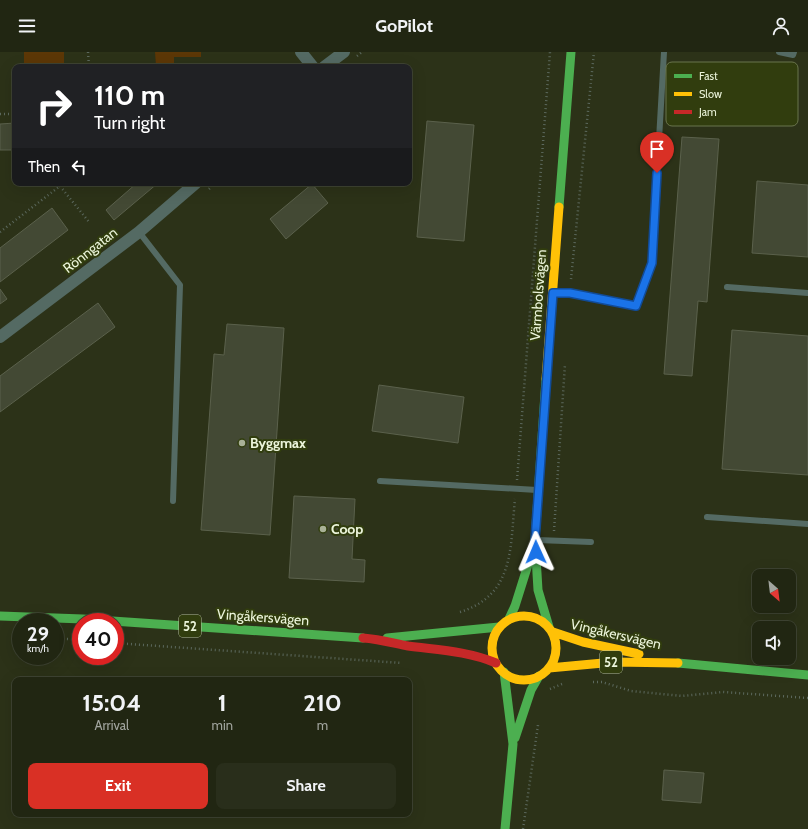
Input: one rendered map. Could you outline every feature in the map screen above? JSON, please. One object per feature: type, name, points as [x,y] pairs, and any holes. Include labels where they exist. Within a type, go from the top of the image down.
[{"type":"main road","name":"Värmbolsvägen","points":[[551,630],[538,590],[535,540],[571,52]]},
{"type":"main road","name":"Värmbolsvägen","points":[[509,619],[515,606],[535,540]]},
{"type":"main road","name":"Vingåkersvägen","points":[[0,616],[83,619],[380,639],[409,646],[482,656],[496,663],[509,676],[522,679],[539,676]]},
{"type":"main road","name":"Vingåkersvägen","points":[[380,639],[416,633],[466,631],[499,627],[509,619],[529,616],[539,619],[551,630],[583,642],[674,662]]},
{"type":"main road","points":[[496,663],[492,651],[492,644],[499,627]]},
{"type":"main road","name":"Vingåkersvägen","points":[[549,668],[556,651],[556,644],[551,630]]},
{"type":"main road","name":"Vingåkersvägen","points":[[549,668],[582,663],[674,662],[808,674]]},
{"type":"main road","points":[[513,744],[531,690],[539,676],[549,668]]},
{"type":"main road","points":[[504,672],[513,744],[505,829]]},
{"type":"street","points":[[301,52],[311,64]]},
{"type":"street","points":[[328,64],[344,52]]},
{"type":"street","name":"Rönngatan","points":[[0,337],[139,232],[193,186]]},
{"type":"lane","points":[[553,293],[570,293],[636,306],[652,263],[664,52]]},
{"type":"lane","points":[[779,52],[793,55],[794,52]]},
{"type":"lane","points":[[139,232],[180,285],[173,501]]},
{"type":"lane","points":[[727,287],[808,293]]},
{"type":"lane","points":[[380,481],[539,490]]},
{"type":"lane","points":[[707,517],[808,524]]},
{"type":"lane","points":[[535,540],[591,542]]},
{"type":"path","points":[[88,52],[89,64]]},
{"type":"path","points":[[467,610],[485,601],[493,594],[506,574],[509,563],[550,52]]},
{"type":"path","points":[[570,293],[594,52]]},
{"type":"path","points":[[0,114],[12,114]]},
{"type":"path","points":[[0,232],[60,186],[89,222]]},
{"type":"path","points":[[554,541],[565,363]]},
{"type":"path","points":[[124,644],[407,664]]},
{"type":"path","points":[[589,681],[602,682],[631,691],[682,696],[722,692],[808,698]]},
{"type":"path","points":[[547,691],[564,684]]},
{"type":"path","points":[[523,829],[538,723]]},
{"type":"shaded area","points":[[24,52],[64,52],[64,64],[24,64]]},
{"type":"shaded area","points":[[155,52],[201,52],[201,57],[174,57],[174,64],[156,64]]},
{"type":"building","points":[[427,121],[474,125],[464,241],[417,237]]},
{"type":"building","points":[[12,123],[12,150],[0,150],[0,124]]},
{"type":"building","points":[[682,137],[719,139],[707,302],[698,301],[692,376],[664,374]]},
{"type":"building","points":[[757,181],[808,185],[808,257],[752,253]]},
{"type":"building","points":[[134,186],[154,186],[114,220],[106,210]]},
{"type":"building","points":[[310,186],[314,186],[328,203],[286,239],[270,219]]},
{"type":"building","points":[[52,208],[68,230],[0,282],[0,248]]},
{"type":"building","points":[[0,289],[7,299],[0,304]]},
{"type":"building","points":[[98,303],[115,327],[0,412],[0,376]]},
{"type":"building","name":"Byggmax","points":[[227,324],[284,328],[270,535],[201,530],[214,354],[224,355]]},
{"type":"building","points":[[732,330],[808,336],[808,475],[722,469]]},
{"type":"building","points":[[379,385],[464,397],[458,443],[372,431]]},
{"type":"building","name":"Coop","points":[[294,496],[355,499],[352,559],[365,560],[364,582],[289,578]]},
{"type":"building","points":[[664,770],[704,773],[701,803],[662,800]]},
{"type":"traffic: fast","points":[[559,207],[571,52]]},
{"type":"traffic: fast","points":[[546,379],[535,540],[538,590],[549,627]]},
{"type":"traffic: fast","points":[[509,619],[515,606],[532,552]]},
{"type":"traffic: fast","points":[[0,616],[83,619],[363,638]]},
{"type":"traffic: fast","points":[[387,638],[499,627]]},
{"type":"traffic: fast","points":[[678,663],[808,675]]},
{"type":"traffic: fast","points":[[504,672],[513,744],[505,829]]},
{"type":"traffic: fast","points":[[515,738],[531,690],[539,676]]},
{"type":"traffic: slow","points":[[546,379],[559,207]]},
{"type":"traffic: slow","points":[[524,616],[536,618],[547,625],[554,636],[556,648],[554,660],[547,671],[536,678],[524,680],[512,678],[501,671],[494,660],[492,648],[494,636],[501,625],[512,618],[524,616]]},
{"type":"traffic: slow","points":[[553,632],[583,642],[639,654]]},
{"type":"traffic: slow","points":[[549,668],[614,662],[678,663]]},
{"type":"traffic: jam","points":[[363,638],[408,646],[464,653],[496,663]]},
{"type":"place","name":"Byggmax","points":[[242,443]]},
{"type":"place","name":"Coop","points":[[323,529]]},
{"type":"route","points":[[536,552],[535,540],[553,293],[570,293],[636,306],[652,263],[657,173]]}]
